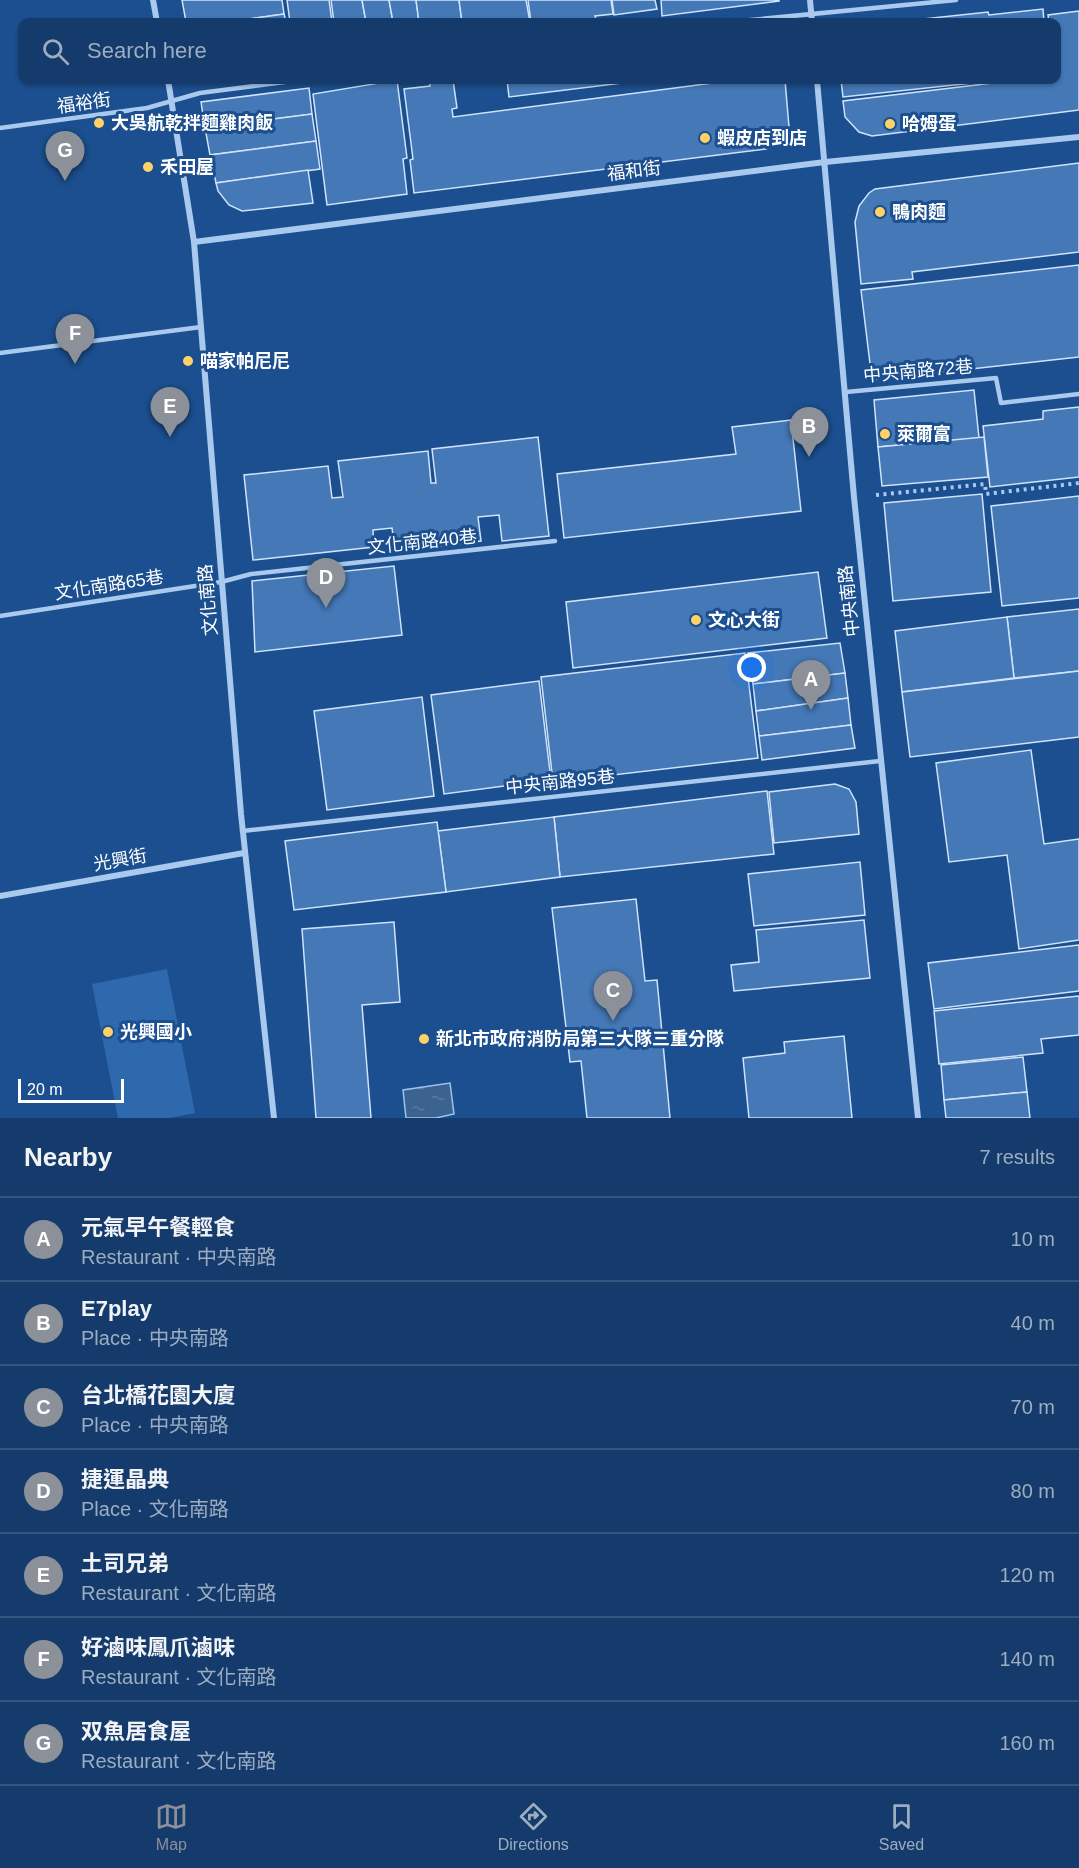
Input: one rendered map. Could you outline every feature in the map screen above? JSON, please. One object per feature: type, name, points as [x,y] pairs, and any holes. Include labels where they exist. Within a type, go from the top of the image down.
[{"type":"street","points":[[153,0],[156,18]]},
{"type":"street","points":[[810,0],[812,15]]},
{"type":"street","name":"文化南路","points":[[169,84],[194,242],[244,853],[274,1118]]},
{"type":"street","name":"中央南路","points":[[817,84],[854,497],[918,1118]]},
{"type":"street","name":"福和街","points":[[194,242],[825,162],[1079,137]]},
{"type":"street","name":"光興街","points":[[0,896],[244,853]]},
{"type":"lane","points":[[777,18],[956,0]]},
{"type":"lane","name":"福裕街","points":[[0,128],[147,108],[200,93],[269,84]]},
{"type":"lane","points":[[0,353],[201,327]]},
{"type":"lane","name":"中央南路72巷","points":[[846,392],[996,378],[1001,403],[1079,394]]},
{"type":"lane","name":"文化南路40巷","points":[[221,582],[251,574],[555,541]]},
{"type":"lane","name":"文化南路65巷","points":[[0,616],[221,582]]},
{"type":"lane","name":"中央南路95巷","points":[[242,831],[880,761]]},
{"type":"path","points":[[854,497],[985,484],[986,494],[1079,483]]},
{"type":"shaded area","points":[[167,969],[195,1113],[169,1118],[118,1118],[92,984]]},
{"type":"water","points":[[450,1083],[454,1114],[436,1118],[406,1118],[403,1090]]},
{"type":"building","points":[[182,0],[282,0],[284,14],[256,18],[185,18]]},
{"type":"building","points":[[287,0],[329,0],[331,18],[289,18]]},
{"type":"building","points":[[331,0],[362,0],[365,18],[333,18]]},
{"type":"building","points":[[362,0],[389,0],[392,18],[365,18]]},
{"type":"building","points":[[389,0],[416,0],[418,18],[392,18]]},
{"type":"building","points":[[416,0],[459,0],[461,18],[418,18]]},
{"type":"building","points":[[459,0],[526,0],[529,18],[461,18]]},
{"type":"building","points":[[528,0],[611,0],[613,14],[595,16],[596,18],[530,18]]},
{"type":"building","points":[[612,0],[655,0],[657,9],[614,15]]},
{"type":"building","points":[[661,0],[779,0],[779,1],[662,16]]},
{"type":"building","points":[[1043,9],[1044,18],[932,18],[988,12],[989,15]]},
{"type":"building","points":[[1079,11],[1079,110],[872,136],[859,132],[845,117],[843,101],[985,84],[1061,84],[1061,18],[1048,18],[1048,15]]},
{"type":"building","points":[[284,14],[285,18],[256,18]]},
{"type":"building","points":[[373,84],[398,84],[407,158],[403,159],[407,194],[327,205],[313,94]]},
{"type":"building","points":[[430,84],[454,84],[457,108],[452,109],[453,117],[705,84],[785,84],[789,127],[780,141],[766,149],[414,193],[410,160],[413,159],[404,89],[430,86]]},
{"type":"building","points":[[507,84],[615,84],[509,97]]},
{"type":"building","points":[[841,84],[964,84],[843,97]]},
{"type":"building","points":[[309,88],[312,114],[205,128],[201,102]]},
{"type":"building","points":[[312,114],[316,141],[210,155],[205,128]]},
{"type":"building","points":[[316,141],[320,169],[216,183],[210,155]]},
{"type":"building","points":[[1079,163],[1079,252],[912,272],[913,279],[861,284],[855,222],[859,206],[875,189]]},
{"type":"building","points":[[308,170],[313,203],[242,211],[229,205],[218,191],[216,183]]},
{"type":"building","points":[[1079,265],[1079,357],[872,380],[861,290]]},
{"type":"building","points":[[974,390],[979,438],[878,447],[874,400]]},
{"type":"building","points":[[1079,407],[1079,477],[990,487],[983,426],[1043,419],[1043,411]]},
{"type":"building","points":[[791,420],[801,511],[564,538],[557,474],[736,454],[732,427]]},
{"type":"building","points":[[538,437],[549,536],[502,541],[499,515],[478,517],[481,541],[395,551],[392,528],[373,530],[374,547],[253,560],[244,475],[328,466],[332,498],[343,497],[338,461],[428,451],[431,483],[436,483],[432,449]]},
{"type":"building","points":[[984,437],[988,477],[882,486],[878,447]]},
{"type":"building","points":[[982,494],[991,592],[893,601],[884,503]]},
{"type":"building","points":[[1079,496],[1079,598],[1002,606],[991,506]]},
{"type":"building","points":[[394,566],[402,635],[255,652],[252,581]]},
{"type":"building","name":"文心大街","points":[[818,572],[827,638],[573,668],[566,602]]},
{"type":"building","points":[[1079,609],[1079,671],[1014,678],[1007,617]]},
{"type":"building","points":[[1007,617],[1014,678],[902,692],[895,631]]},
{"type":"building","points":[[840,643],[845,673],[753,684],[748,653]]},
{"type":"building","points":[[745,653],[758,758],[553,782],[541,677]]},
{"type":"building","points":[[1079,671],[1079,737],[910,757],[902,692]]},
{"type":"building","points":[[845,673],[848,698],[756,711],[753,684]]},
{"type":"building","points":[[539,681],[551,780],[444,794],[431,695]]},
{"type":"building","points":[[422,697],[434,796],[327,810],[314,711]]},
{"type":"building","points":[[848,698],[851,725],[759,736],[756,711]]},
{"type":"building","points":[[851,725],[855,748],[762,760],[759,736]]},
{"type":"building","points":[[1031,750],[1044,844],[1079,839],[1079,940],[1019,949],[1007,855],[949,862],[936,763]]},
{"type":"building","points":[[835,784],[849,789],[856,802],[859,834],[774,843],[769,792]]},
{"type":"building","points":[[767,791],[774,854],[560,877],[554,817]]},
{"type":"building","points":[[554,817],[560,877],[446,892],[438,831]]},
{"type":"building","points":[[437,822],[446,892],[294,910],[285,841]]},
{"type":"building","points":[[860,862],[865,915],[754,926],[748,874]]},
{"type":"building","points":[[636,899],[645,981],[657,980],[670,1118],[587,1118],[581,1061],[570,1062],[552,908]]},
{"type":"building","points":[[864,920],[870,978],[734,991],[731,965],[759,962],[756,930]]},
{"type":"building","points":[[394,922],[400,1002],[362,1005],[371,1118],[316,1118],[302,929]]},
{"type":"building","points":[[1079,945],[1079,991],[934,1009],[928,963]]},
{"type":"building","points":[[1079,996],[1079,1035],[1041,1039],[1043,1053],[939,1064],[934,1011]]},
{"type":"building","points":[[844,1036],[852,1118],[749,1118],[743,1058],[785,1053],[784,1042]]},
{"type":"building","points":[[1023,1057],[1027,1092],[944,1100],[941,1065]]},
{"type":"building","points":[[1027,1092],[1030,1118],[946,1118],[944,1100]]},
{"type":"place","name":"大吳航乾拌麵雞肉飯","points":[[99,123]]},
{"type":"place","name":"哈姆蛋","points":[[890,124]]},
{"type":"place","name":"蝦皮店到店","points":[[705,138]]},
{"type":"place","name":"禾田屋","points":[[148,167]]},
{"type":"place","name":"双魚居食屋","points":[[65,181]]},
{"type":"place","name":"鴨肉麵","points":[[880,212]]},
{"type":"place","name":"喵家帕尼尼","points":[[188,361]]},
{"type":"place","name":"好滷味鳳爪滷味","points":[[75,364]]},
{"type":"place","name":"萊爾富","points":[[885,434]]},
{"type":"place","name":"土司兄弟","points":[[170,437]]},
{"type":"place","name":"E7play","points":[[809,457]]},
{"type":"place","name":"捷運晶典","points":[[326,608]]},
{"type":"place","name":"文心大街","points":[[696,620]]},
{"type":"place","name":"元氣早午餐輕食","points":[[811,710]]},
{"type":"place","name":"台北橋花園大廈","points":[[613,1021]]},
{"type":"place","name":"光興國小","points":[[108,1032]]},
{"type":"place","name":"新北市政府消防局第三大隊三重分隊","points":[[424,1039]]}]
